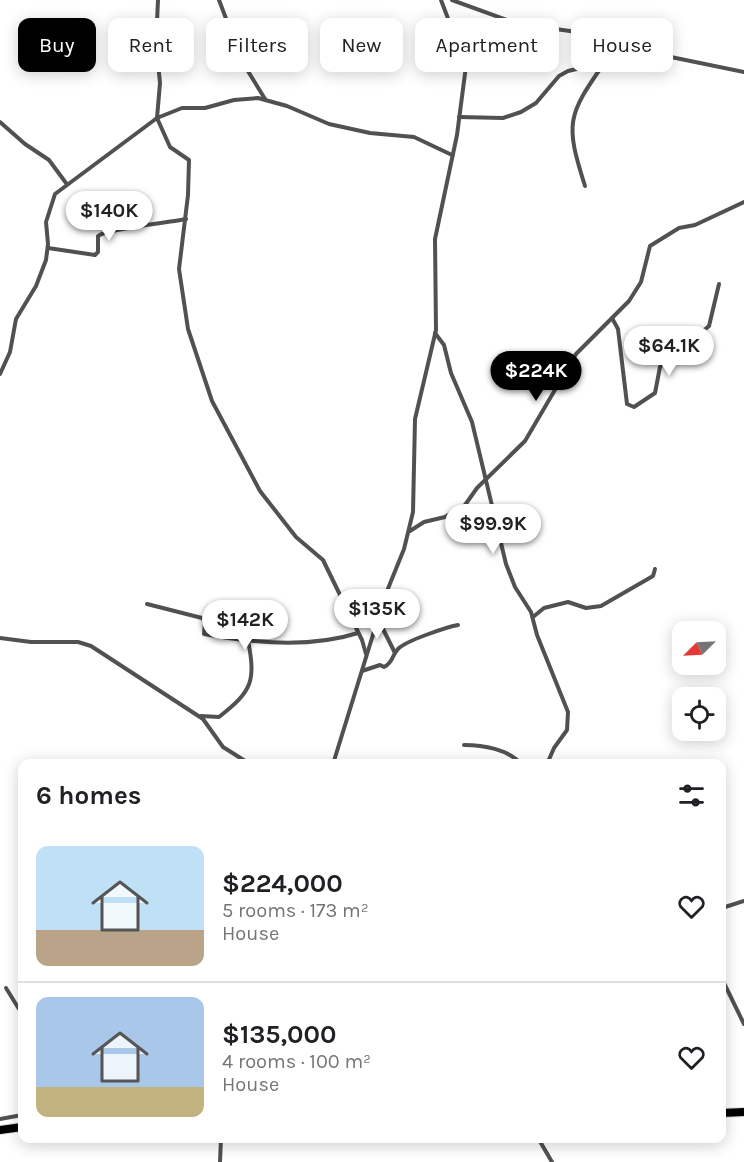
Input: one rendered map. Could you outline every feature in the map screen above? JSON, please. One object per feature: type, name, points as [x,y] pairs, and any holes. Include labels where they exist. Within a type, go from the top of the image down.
[{"type":"highway","points":[[726,1113],[744,1112]]},
{"type":"highway","points":[[0,1130],[18,1128]]},
{"type":"street","points":[[158,0],[156,43],[160,82],[157,118],[170,147],[189,160],[186,219],[179,269],[188,329],[215,408],[262,494],[296,537],[323,560],[359,634],[366,655]]},
{"type":"street","points":[[219,0],[243,63],[265,99]]},
{"type":"street","points":[[441,0],[449,18]]},
{"type":"street","points":[[452,0],[502,18]]},
{"type":"street","points":[[673,56],[744,72]]},
{"type":"street","points":[[459,117],[503,118],[521,112],[536,103],[563,73],[571,71]]},
{"type":"street","points":[[335,759],[373,633],[409,531],[414,504],[415,419],[435,333],[434,244],[466,72]]},
{"type":"street","points":[[585,186],[573,147],[573,113],[583,93],[598,72]]},
{"type":"street","points":[[0,374],[10,352],[15,322],[36,286],[48,248],[46,225],[49,207],[55,194],[66,183],[157,118],[182,108],[205,108],[244,98],[265,99],[329,124],[370,133],[414,136],[452,155]]},
{"type":"street","points":[[0,122],[25,144],[49,160],[66,183]]},
{"type":"street","points":[[409,531],[415,526],[445,517],[459,509],[487,477],[525,441],[576,354],[629,301],[640,282],[650,246],[679,228],[695,225],[744,202]]},
{"type":"street","points":[[48,248],[95,255],[98,252],[98,236],[105,232],[186,219]]},
{"type":"street","points":[[612,318],[618,329],[627,404],[634,407],[655,393],[660,367],[668,356],[679,355],[709,326],[719,284]]},
{"type":"street","points":[[435,333],[444,345],[451,374],[470,414],[477,449],[487,477],[506,564],[533,617],[537,635],[556,677],[569,717],[565,734],[549,759]]},
{"type":"street","points":[[695,360],[696,337]]},
{"type":"street","points":[[533,617],[544,608],[568,602],[586,608],[607,603],[653,576],[655,569]]},
{"type":"street","points":[[147,604],[204,619],[204,634],[248,640],[307,641],[373,633]]},
{"type":"street","points":[[378,618],[395,653]]},
{"type":"street","points":[[361,672],[391,663],[400,648],[429,634],[440,633],[458,625]]},
{"type":"street","points":[[0,638],[85,644],[198,716],[210,728],[223,747],[242,759]]},
{"type":"street","points":[[210,728],[211,722],[236,702],[252,683],[248,640]]},
{"type":"street","points":[[198,716],[217,717]]},
{"type":"street","points":[[464,745],[475,745],[500,751],[515,759]]},
{"type":"street","points":[[726,907],[744,901]]},
{"type":"street","points":[[726,987],[744,1024]]},
{"type":"street","points":[[6,988],[18,1007]]},
{"type":"street","points":[[0,1119],[18,1116]]},
{"type":"street","points":[[220,1162],[221,1143]]},
{"type":"street","points":[[541,1143],[552,1162]]}]
